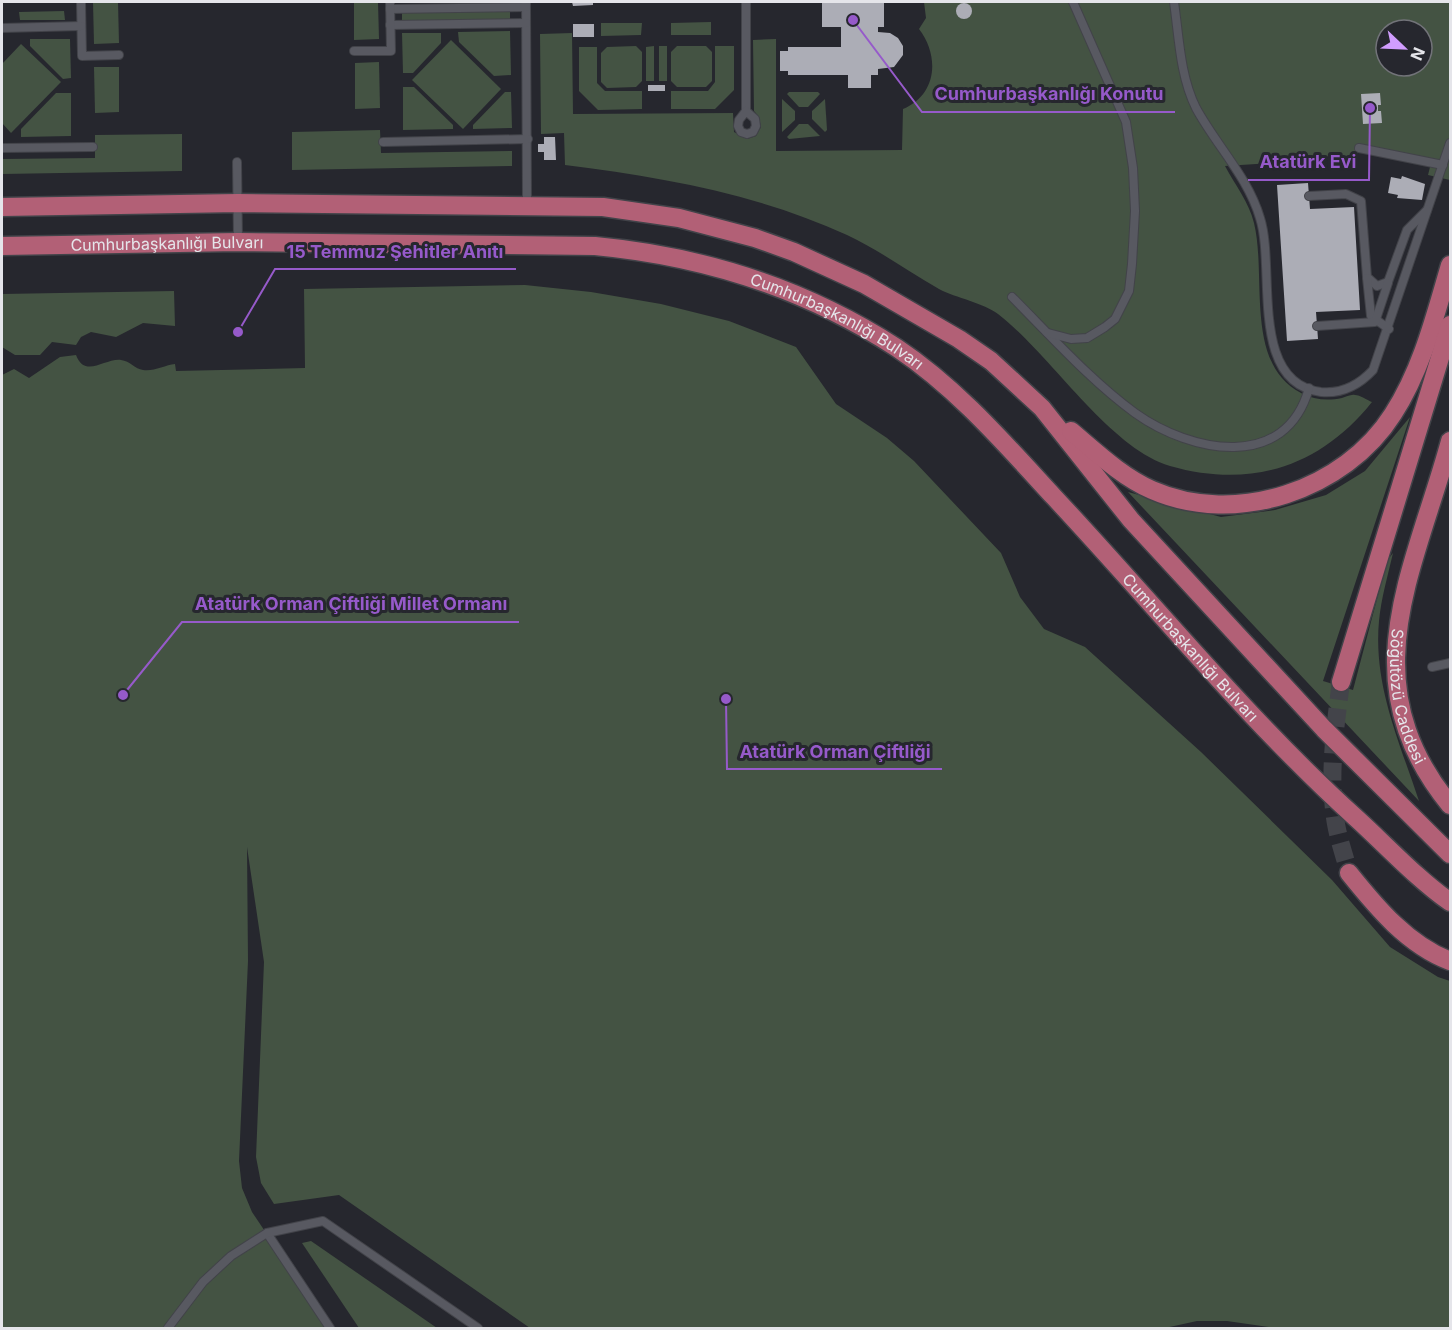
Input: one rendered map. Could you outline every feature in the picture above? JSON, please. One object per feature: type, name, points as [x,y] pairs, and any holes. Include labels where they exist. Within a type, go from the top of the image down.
[{"type":"main road","points":[[2,207],[238,203],[603,207],[642,212],[717,227],[794,252],[864,284],[959,339],[991,361],[1042,408],[1121,472],[1151,490],[1178,500],[1206,505],[1242,504],[1278,497],[1313,484],[1344,466],[1371,444],[1393,414],[1414,378],[1450,265]]},
{"type":"main road","name":"Cumhurbaşkanlığı Bulvarı","points":[[2,246],[238,242],[535,245],[635,250],[743,275],[789,292],[846,318],[900,350],[976,413],[1302,769],[1450,902]]},
{"type":"main road","points":[[1341,682],[1450,325]]},
{"type":"main road","points":[[1042,408],[1139,529],[1324,729],[1450,854]]},
{"type":"main road","name":"Söğütözü Caddesi","points":[[1450,441],[1404,590],[1395,645],[1398,700],[1419,758],[1450,805]]},
{"type":"main road","points":[[1349,873],[1374,905],[1402,932],[1450,962]]},
{"type":"lane","points":[[81,2],[82,56],[119,55]]},
{"type":"lane","points":[[746,2],[746,111]]},
{"type":"lane","points":[[1048,333],[1071,339],[1087,338],[1105,327],[1114,319],[1129,291],[1132,264],[1135,211],[1133,168],[1126,123],[1073,2]]},
{"type":"lane","points":[[1174,2],[1190,92],[1197,108],[1253,198],[1261,218],[1265,240],[1270,330],[1276,357],[1286,373],[1309,388],[1332,392],[1359,383],[1378,362],[1450,143]]},
{"type":"lane","points":[[354,51],[391,51],[390,5],[526,4],[527,206]]},
{"type":"lane","points":[[390,25],[526,23]]},
{"type":"lane","points":[[2,28],[81,27]]},
{"type":"lane","points":[[383,142],[528,140]]},
{"type":"lane","points":[[2,148],[93,147]]},
{"type":"lane","points":[[1359,148],[1443,165]]},
{"type":"lane","points":[[237,162],[238,242]]},
{"type":"lane","points":[[1309,196],[1346,194],[1361,201],[1369,309],[1376,322]]},
{"type":"lane","points":[[1376,322],[1407,230],[1429,207]]},
{"type":"lane","points":[[1367,277],[1377,286],[1388,282]]},
{"type":"lane","points":[[1012,297],[1136,414],[1169,431],[1204,442],[1239,448],[1272,441],[1294,423],[1309,388]]},
{"type":"lane","points":[[1317,326],[1376,322],[1389,329]]},
{"type":"lane","points":[[1432,667],[1450,663]]},
{"type":"lane","points":[[168,1329],[216,1268],[267,1233],[323,1221],[478,1329]]},
{"type":"lane","points":[[267,1233],[330,1329]]},
{"type":"green space","points":[[93,2],[118,2],[119,43],[94,44]]},
{"type":"green space","points":[[354,2],[378,2],[379,39],[354,40]]},
{"type":"green space","points":[[924,2],[1450,2],[1450,180],[1428,175],[1431,163],[1359,148],[1356,160],[1346,158],[1225,166],[1245,201],[1254,223],[1261,317],[1271,362],[1283,380],[1306,395],[1326,400],[1353,395],[1372,402],[1330,443],[1307,457],[1282,467],[1256,473],[1228,475],[1200,473],[1170,466],[1147,456],[1103,421],[1018,332],[992,310],[939,289],[847,235],[779,208],[709,189],[637,175],[565,165],[564,133],[541,134],[540,34],[572,33],[573,114],[733,113],[734,132],[747,139],[756,136],[761,127],[759,117],[754,111],[753,40],[776,39],[776,151],[902,150],[903,109],[923,94],[932,74],[930,51],[919,29],[926,18]]},
{"type":"green space","points":[[64,11],[65,20],[20,20],[19,12]]},
{"type":"green space","points":[[510,11],[510,19],[402,21],[402,13]]},
{"type":"green space","points":[[711,22],[711,35],[671,35],[671,23]]},
{"type":"green space","points":[[601,23],[642,23],[641,35],[601,36]]},
{"type":"green space","points":[[510,31],[511,75],[494,76],[459,42],[458,32]]},
{"type":"green space","points":[[402,33],[441,33],[441,43],[413,73],[403,73]]},
{"type":"green space","points":[[30,39],[70,39],[71,78],[63,79],[30,46]]},
{"type":"green space","points":[[451,40],[501,89],[463,129],[412,80]]},
{"type":"green space","points":[[21,44],[61,82],[11,133],[2,123],[2,64]]},
{"type":"green space","points":[[636,46],[642,52],[642,81],[636,87],[607,88],[601,82],[601,53],[607,47]]},
{"type":"green space","points":[[654,46],[654,81],[646,81],[646,47]]},
{"type":"green space","points":[[659,46],[667,46],[667,81],[659,81]]},
{"type":"green space","points":[[677,46],[706,46],[712,52],[712,81],[706,87],[677,87],[671,81],[671,52]]},
{"type":"green space","points":[[715,46],[734,46],[734,90],[715,109],[671,109],[671,91],[708,91],[715,82]]},
{"type":"green space","points":[[579,47],[597,47],[597,83],[605,91],[642,91],[642,109],[598,110],[579,91]]},
{"type":"green space","points":[[379,62],[380,108],[355,109],[355,63]]},
{"type":"green space","points":[[94,67],[119,67],[119,112],[95,113]]},
{"type":"green space","points":[[403,87],[414,87],[453,125],[453,129],[403,130]]},
{"type":"green space","points":[[505,92],[511,92],[512,128],[473,129],[473,125]]},
{"type":"green space","points":[[789,92],[818,92],[820,94],[808,107],[799,107],[787,94]]},
{"type":"green space","points":[[56,93],[71,93],[71,136],[21,137],[21,129]]},
{"type":"green space","points":[[782,99],[795,111],[795,120],[782,132]]},
{"type":"green space","points":[[825,99],[827,130],[825,132],[812,119],[812,111]]},
{"type":"green space","points":[[799,124],[808,124],[820,136],[789,139],[787,137]]},
{"type":"green space","points":[[380,130],[381,153],[512,151],[512,166],[292,170],[292,132]]},
{"type":"green space","points":[[182,134],[182,171],[2,174],[2,159],[95,158],[95,135]]},
{"type":"green space","points":[[525,285],[591,292],[661,304],[729,321],[796,347],[836,404],[887,438],[914,461],[1001,553],[1020,597],[1044,629],[1085,647],[1201,752],[1332,880],[1390,947],[1438,977],[1450,981],[1450,1328],[1275,1328],[1227,1321],[1197,1321],[1165,1328],[530,1328],[339,1195],[274,1204],[261,1183],[256,1157],[264,962],[247,847],[248,961],[239,1161],[242,1188],[252,1212],[330,1328],[2,1328],[2,375],[14,369],[29,378],[60,357],[76,355],[80,362],[90,367],[121,360],[147,370],[175,364],[176,371],[305,368],[304,289]]},
{"type":"green space","points":[[174,291],[175,326],[143,323],[116,337],[91,332],[81,337],[76,345],[52,342],[40,355],[15,355],[2,347],[2,294]]},
{"type":"green space","points":[[1410,417],[1323,681],[1353,690],[1387,561],[1393,553],[1379,621],[1380,668],[1396,735],[1419,801],[1128,492],[1221,517],[1275,510],[1326,495],[1365,471]]},
{"type":"green space","points":[[311,1241],[437,1328],[359,1328],[302,1243]]},
{"type":"building","points":[[572,2],[593,2],[593,5],[573,6]]},
{"type":"building","points":[[822,2],[884,2],[884,27],[878,27],[878,32],[890,33],[898,38],[903,46],[903,55],[894,67],[878,69],[878,75],[871,75],[871,88],[848,88],[848,75],[788,75],[788,71],[780,71],[780,51],[788,51],[788,47],[841,47],[841,27],[822,27]]},
{"type":"building","points":[[961,3],[967,3],[972,11],[970,17],[961,19],[956,14],[956,8]]},
{"type":"building","points":[[573,24],[594,24],[594,37],[573,37]]},
{"type":"building","points":[[648,85],[665,85],[665,91],[648,91]]},
{"type":"building","points":[[1380,93],[1381,105],[1378,105],[1378,111],[1381,111],[1382,123],[1363,124],[1361,94]]},
{"type":"building","points":[[544,137],[555,137],[556,160],[544,160],[544,152],[538,152],[538,144],[544,144]]},
{"type":"building","points":[[1402,176],[1425,184],[1422,200],[1397,198],[1398,195],[1388,193],[1391,177],[1401,179]]},
{"type":"building","points":[[1308,183],[1310,209],[1354,207],[1360,310],[1316,312],[1318,339],[1287,341],[1277,185]]},
{"type":"tunnel","points":[[1341,682],[1333,753],[1333,788],[1336,824],[1349,873]]},
{"type":"place","name":"Cumhurbaşkanlığı Konutu","points":[[853,20]]},
{"type":"place","name":"Atatürk Evi","points":[[1370,108]]},
{"type":"place","name":"15 Temmuz Şehitler Anıtı","points":[[238,332]]},
{"type":"place","name":"Atatürk Orman Çiftliği Millet Ormanı","points":[[123,695]]},
{"type":"place","name":"Atatürk Orman Çiftliği","points":[[726,699]]}]
